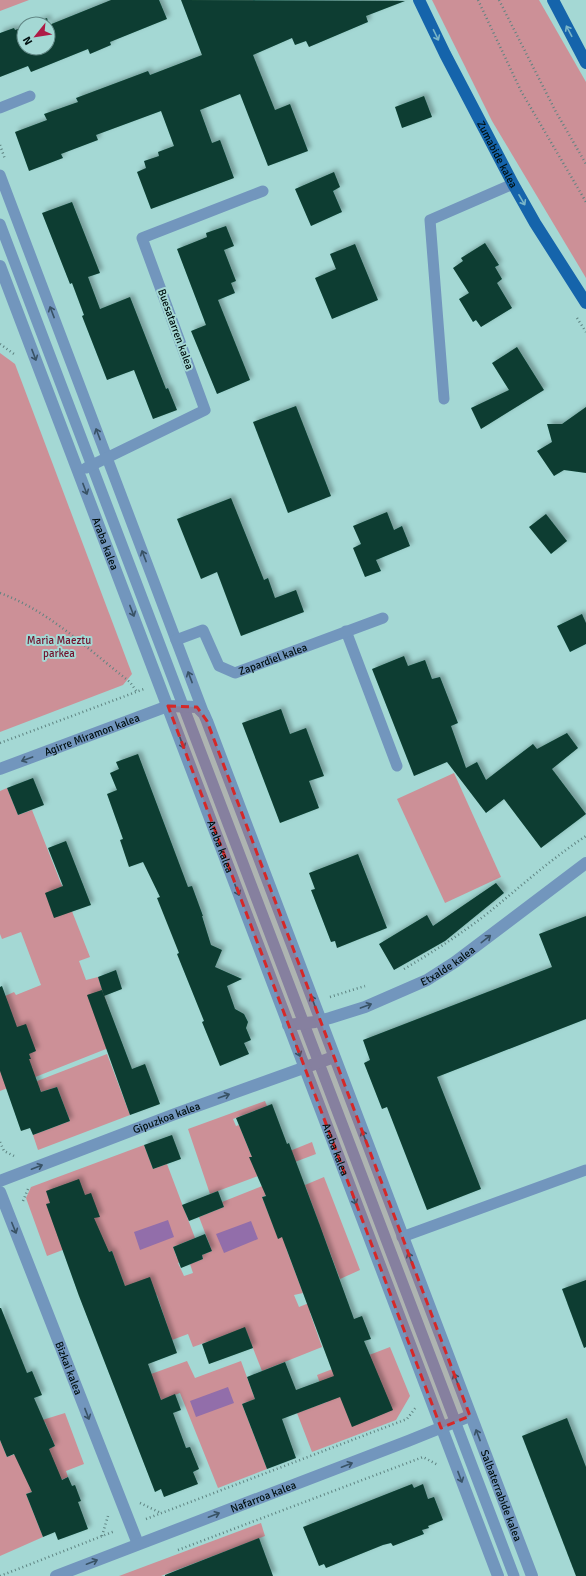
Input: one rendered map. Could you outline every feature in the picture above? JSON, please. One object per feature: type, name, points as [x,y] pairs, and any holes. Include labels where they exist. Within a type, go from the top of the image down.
[{"type":"main road","name":"Zumabide kalea","points":[[419,0],[445,54],[513,184],[535,223],[586,303]]},
{"type":"main road","points":[[553,0],[586,63]]},
{"type":"street","name":"Araba kalea","points":[[0,266],[441,1428]]},
{"type":"street","name":"Agirre Miramon kalea","points":[[0,769],[168,706],[184,706]]},
{"type":"street","points":[[184,706],[197,708],[204,714],[470,1416]]},
{"type":"street","name":"Etxalde kalea","points":[[288,1025],[321,1021],[365,1007],[426,980],[455,962],[586,863]]},
{"type":"street","name":"Gipuzkoa kalea","points":[[0,1181],[175,1114],[334,1057]]},
{"type":"street","name":"Bizkai kalea","points":[[0,1192],[138,1544]]},
{"type":"street","name":"Nafarroa kalea","points":[[56,1576],[470,1416]]},
{"type":"street","name":"Salbaterrabide kalea","points":[[470,1416],[532,1576]]},
{"type":"street","points":[[441,1428],[498,1576]]},
{"type":"lane","points":[[0,108],[30,96]]},
{"type":"lane","points":[[0,176],[204,714]]},
{"type":"lane","points":[[444,399],[430,220],[513,184]]},
{"type":"lane","name":"Buesatarren kalea","points":[[78,471],[205,410],[142,238],[263,191]]},
{"type":"lane","name":"Araba kalea","points":[[0,224],[456,1421]]},
{"type":"lane","name":"Zapardiel kalea","points":[[176,640],[203,630],[219,666],[235,673],[383,618]]},
{"type":"lane","points":[[346,632],[397,766]]},
{"type":"lane","points":[[402,1237],[586,1170]]},
{"type":"lane","name":"Salbaterrabide kalea","points":[[456,1421],[514,1576]]},
{"type":"path","points":[[478,0],[521,91],[586,202]]},
{"type":"path","points":[[499,0],[556,112],[586,164]]},
{"type":"path","points":[[0,344],[14,354]]},
{"type":"path","points":[[0,593],[21,602],[50,620],[130,682],[137,692]]},
{"type":"path","points":[[0,743],[144,689]]},
{"type":"path","points":[[402,971],[447,943],[487,914],[564,851],[586,836]]},
{"type":"path","points":[[323,999],[367,986]]},
{"type":"path","points":[[0,1153],[4,1151]]},
{"type":"path","points":[[0,1576],[407,1419],[419,1403]]},
{"type":"path","points":[[174,1551],[423,1457],[440,1467]]},
{"type":"highlighted area","points":[[168,706],[197,707],[207,721],[470,1416],[441,1428]]},
{"type":"green space","points":[[0,0],[29,0],[0,11]]},
{"type":"green space","points":[[432,0],[539,0],[586,82],[586,278],[492,121]]},
{"type":"green space","name":"Maria Maeztu parkea","points":[[0,353],[15,364],[132,674],[123,685],[0,732]]},
{"type":"green space","points":[[454,773],[501,877],[445,903],[397,799]]},
{"type":"green space","points":[[7,788],[18,815],[32,810],[90,957],[79,961],[86,980],[98,977],[111,1015],[106,1049],[0,1091],[0,1014],[5,996],[14,992],[16,995],[41,985],[21,932],[2,939],[0,934],[0,791]]},
{"type":"green space","points":[[107,1054],[130,1115],[38,1150],[33,1135],[70,1121],[57,1087],[41,1092],[40,1089],[35,1090],[32,1083]]},
{"type":"green space","points":[[265,1101],[267,1106],[233,1119],[236,1126],[239,1125],[252,1157],[250,1157],[253,1166],[312,1142],[316,1154],[210,1194],[188,1129]]},
{"type":"green space","points":[[144,1145],[153,1169],[167,1164],[195,1238],[173,1247],[177,1258],[186,1260],[178,1263],[184,1276],[193,1273],[190,1264],[203,1259],[202,1255],[212,1251],[199,1217],[224,1207],[222,1202],[270,1183],[274,1192],[262,1197],[278,1238],[319,1223],[305,1185],[324,1177],[360,1270],[340,1279],[323,1234],[286,1248],[303,1293],[294,1295],[299,1307],[324,1297],[328,1307],[310,1313],[322,1347],[262,1371],[245,1328],[193,1347],[188,1334],[172,1340],[157,1295],[130,1300],[112,1251],[106,1253],[99,1236],[47,1256],[26,1198],[31,1187]]},
{"type":"green space","points":[[390,1347],[410,1396],[396,1420],[312,1452],[297,1413],[327,1402],[317,1375]]},
{"type":"green space","points":[[187,1361],[195,1378],[241,1361],[255,1399],[242,1404],[267,1469],[218,1488],[180,1393],[161,1400],[151,1374]]},
{"type":"green space","points":[[65,1413],[84,1464],[66,1471],[68,1477],[26,1494],[43,1537],[0,1556],[0,1440],[7,1457],[19,1453],[43,1450],[55,1446],[45,1422],[25,1431],[23,1426]]},
{"type":"green space","points":[[261,1523],[265,1536],[161,1576],[119,1576]]},
{"type":"shaded area","points":[[168,1220],[174,1237],[140,1250],[134,1232]]},
{"type":"shaded area","points":[[251,1221],[258,1239],[224,1253],[216,1234]]},
{"type":"shaded area","points":[[228,1387],[234,1403],[196,1417],[190,1401]]},
{"type":"building","points":[[111,0],[159,0],[167,19],[110,42],[111,45],[90,54],[88,49],[31,72],[28,66],[0,77],[0,33],[14,28],[16,30],[16,56],[56,56],[56,22]]},
{"type":"building","points":[[181,0],[405,1],[366,16],[368,22],[309,47],[306,41],[295,45],[292,38],[253,55],[275,110],[290,104],[308,151],[268,166],[240,94],[200,110],[212,143],[220,140],[234,178],[151,209],[137,172],[146,168],[144,161],[159,156],[158,152],[174,146],[161,111],[96,135],[98,140],[61,154],[63,158],[29,171],[15,132],[47,120],[44,114],[78,102],[76,98],[148,71],[150,75],[202,55]]},
{"type":"building","points":[[424,96],[432,117],[402,128],[395,107]]},
{"type":"building","points":[[334,172],[340,187],[333,191],[342,212],[311,226],[295,189]]},
{"type":"building","points":[[72,202],[100,273],[88,277],[100,309],[130,297],[166,389],[168,388],[177,410],[153,419],[134,370],[107,380],[82,316],[84,315],[72,283],[70,284],[42,213]]},
{"type":"building","points":[[226,226],[234,246],[224,250],[236,281],[231,283],[235,293],[218,300],[250,380],[217,394],[191,331],[206,325],[177,249],[207,237],[206,233]]},
{"type":"building","points":[[485,243],[499,265],[495,267],[502,279],[497,283],[512,308],[481,327],[476,320],[473,322],[459,299],[469,293],[453,268],[463,261],[461,258]]},
{"type":"building","points":[[355,244],[378,300],[332,319],[315,278],[336,269],[330,254]]},
{"type":"building","points":[[517,347],[544,390],[481,429],[471,408],[509,390],[492,363]]},
{"type":"building","points":[[296,406],[331,496],[288,513],[253,422]]},
{"type":"building","points":[[586,407],[586,473],[564,470],[554,476],[537,451],[552,442],[547,424],[562,424]]},
{"type":"building","points":[[231,498],[264,580],[268,578],[275,598],[296,590],[304,612],[241,636],[217,572],[201,579],[177,519]]},
{"type":"building","points":[[387,512],[394,530],[402,526],[410,546],[376,560],[381,571],[365,577],[353,548],[361,544],[353,526]]},
{"type":"building","points":[[546,514],[567,541],[551,554],[529,527]]},
{"type":"building","points":[[582,614],[586,623],[586,644],[570,652],[557,626]]},
{"type":"building","points":[[404,656],[408,666],[425,660],[432,679],[440,677],[458,723],[451,726],[466,768],[477,762],[486,780],[533,744],[537,749],[567,733],[578,748],[552,769],[586,814],[541,848],[504,799],[486,813],[447,762],[414,776],[372,669]]},
{"type":"building","points":[[281,709],[290,734],[306,728],[324,776],[309,781],[319,808],[280,823],[242,723]]},
{"type":"building","points":[[138,754],[188,887],[192,886],[203,916],[211,945],[222,950],[215,967],[242,979],[227,986],[235,1009],[244,1014],[248,1022],[246,1028],[251,1040],[244,1043],[249,1054],[220,1066],[202,1022],[204,1021],[177,954],[179,953],[157,898],[160,897],[143,862],[129,867],[120,840],[123,839],[107,794],[117,790],[110,773],[119,769],[116,762]]},
{"type":"building","points":[[33,778],[44,805],[18,815],[7,788]]},
{"type":"building","points":[[66,841],[91,905],[54,918],[45,893],[63,886],[48,848]]},
{"type":"building","points":[[358,854],[387,928],[337,948],[335,941],[331,942],[311,890],[315,889],[309,873]]},
{"type":"building","points":[[496,883],[504,893],[445,941],[394,970],[379,944],[427,915],[433,926]]},
{"type":"building","points":[[586,916],[586,1019],[437,1077],[481,1189],[427,1210],[387,1107],[382,1109],[364,1063],[370,1060],[363,1040],[552,967],[539,934]]},
{"type":"building","points":[[116,970],[122,989],[104,996],[98,977]]},
{"type":"building","points":[[2,986],[17,1027],[26,1024],[36,1051],[29,1054],[31,1059],[29,1059],[41,1092],[57,1087],[70,1121],[33,1135],[30,1128],[21,1131],[0,1071],[0,987]]},
{"type":"building","points":[[102,990],[132,1069],[145,1064],[160,1104],[130,1115],[87,995]]},
{"type":"building","points":[[272,1104],[287,1144],[289,1143],[354,1319],[362,1316],[371,1339],[364,1341],[393,1410],[352,1427],[340,1397],[282,1419],[296,1458],[267,1469],[242,1404],[255,1399],[247,1377],[285,1362],[296,1390],[334,1376],[282,1237],[278,1239],[262,1197],[266,1196],[249,1157],[252,1157],[236,1118]]},
{"type":"building","points":[[172,1135],[181,1159],[153,1169],[144,1145]]},
{"type":"building","points":[[79,1179],[85,1195],[91,1193],[100,1217],[94,1218],[109,1252],[112,1251],[125,1286],[150,1277],[177,1353],[148,1364],[161,1400],[175,1394],[181,1410],[173,1413],[186,1448],[190,1447],[199,1469],[193,1472],[198,1484],[164,1497],[161,1489],[155,1492],[79,1296],[46,1204],[50,1203],[46,1191]]},
{"type":"building","points":[[218,1191],[224,1207],[189,1221],[182,1205]]},
{"type":"building","points":[[205,1234],[212,1251],[202,1255],[203,1259],[181,1268],[173,1247]]},
{"type":"building","points":[[586,1280],[586,1347],[584,1348],[562,1289]]},
{"type":"building","points":[[0,1308],[27,1373],[32,1371],[42,1395],[34,1398],[55,1446],[49,1449],[62,1480],[68,1477],[72,1486],[75,1485],[81,1501],[78,1502],[88,1529],[58,1540],[55,1532],[43,1537],[26,1494],[32,1492],[14,1454],[7,1457],[0,1440]]},
{"type":"building","points":[[245,1327],[253,1348],[209,1364],[202,1344]]},
{"type":"building","points":[[567,1418],[586,1467],[586,1576],[576,1576],[522,1436]]},
{"type":"building","points":[[412,1484],[414,1488],[423,1484],[428,1499],[434,1497],[443,1520],[428,1526],[429,1528],[422,1530],[424,1534],[393,1546],[391,1543],[383,1545],[326,1568],[324,1564],[319,1566],[303,1527]]},
{"type":"building","points":[[259,1538],[273,1576],[165,1576],[165,1575]]}]
